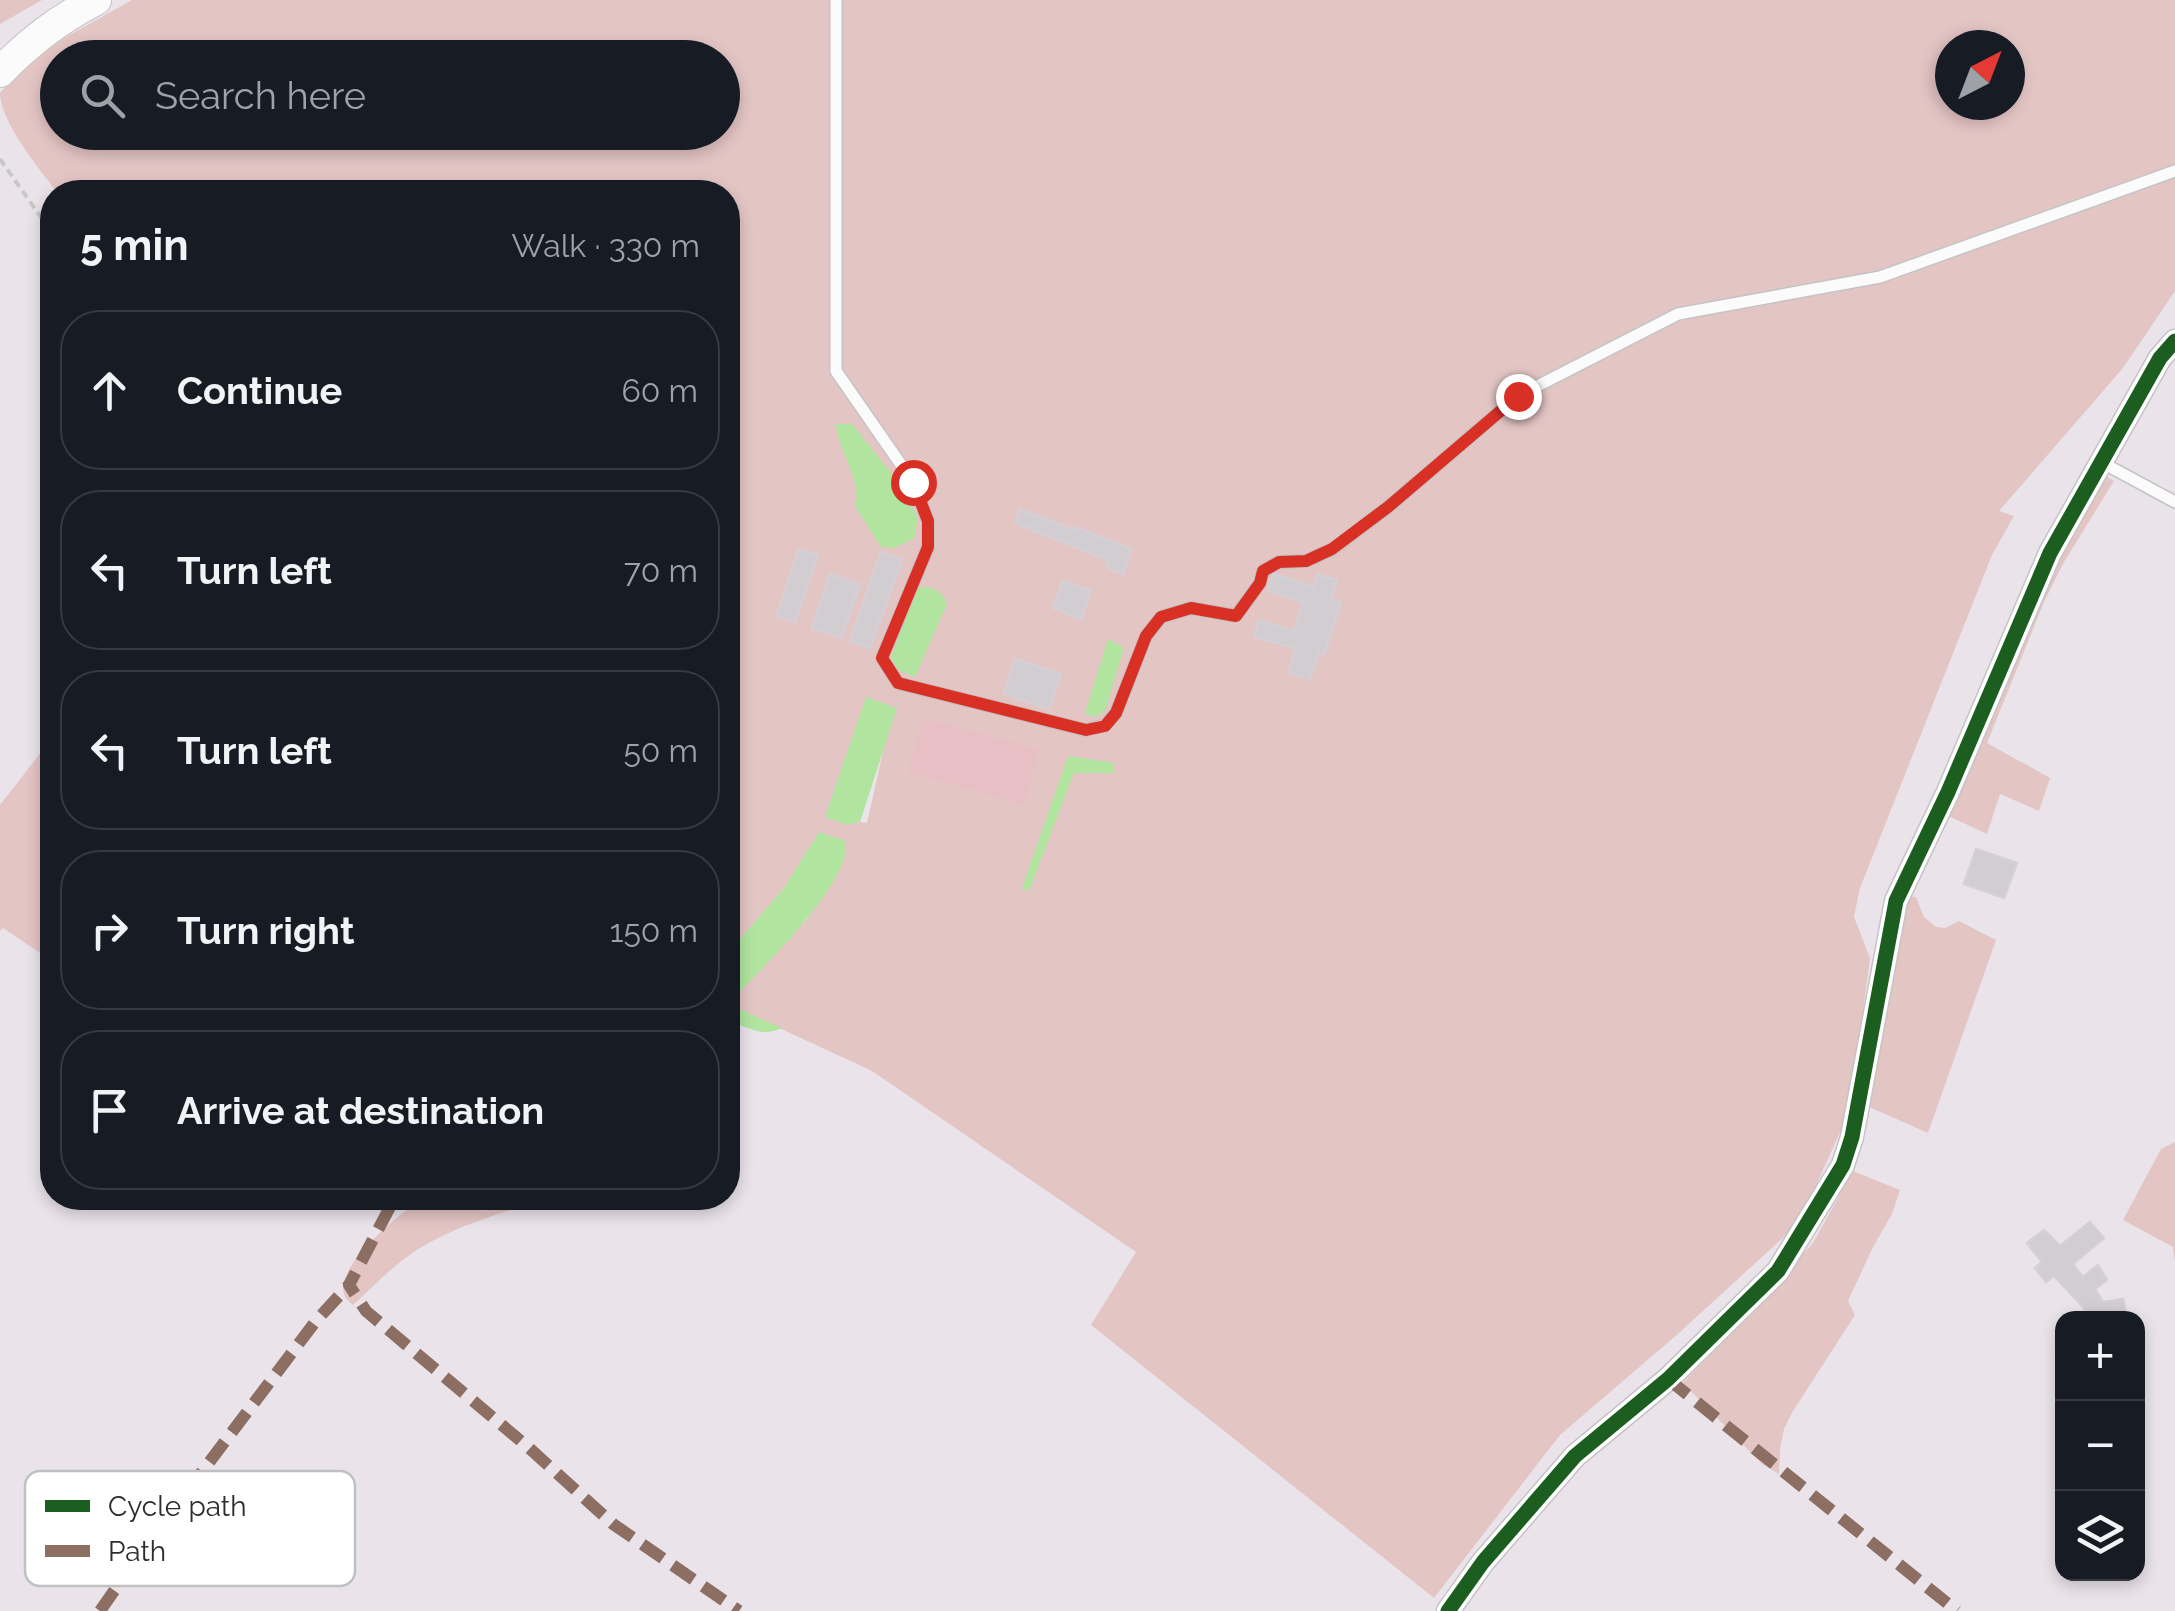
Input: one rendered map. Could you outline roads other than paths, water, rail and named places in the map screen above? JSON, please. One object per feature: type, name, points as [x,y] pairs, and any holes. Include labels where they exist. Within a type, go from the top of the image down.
[{"type":"main road","points":[[0,72],[28,43],[96,0]]},
{"type":"street","points":[[1448,1611],[1483,1562],[1574,1456],[1668,1379],[1778,1271],[1842,1165],[1852,1137],[1896,901],[1948,792],[2050,552],[2160,358],[2175,341]]},
{"type":"lane","points":[[836,0],[836,371],[913,482],[928,521],[928,547],[882,658],[898,683],[1086,730],[1105,726],[1116,713],[1146,636],[1161,617],[1191,608],[1236,616],[1260,583],[1263,571],[1279,562],[1306,561],[1332,549],[1388,507],[1518,396],[1678,314],[1880,276],[2175,171]]},
{"type":"lane","points":[[2101,462],[2175,502]]}]
